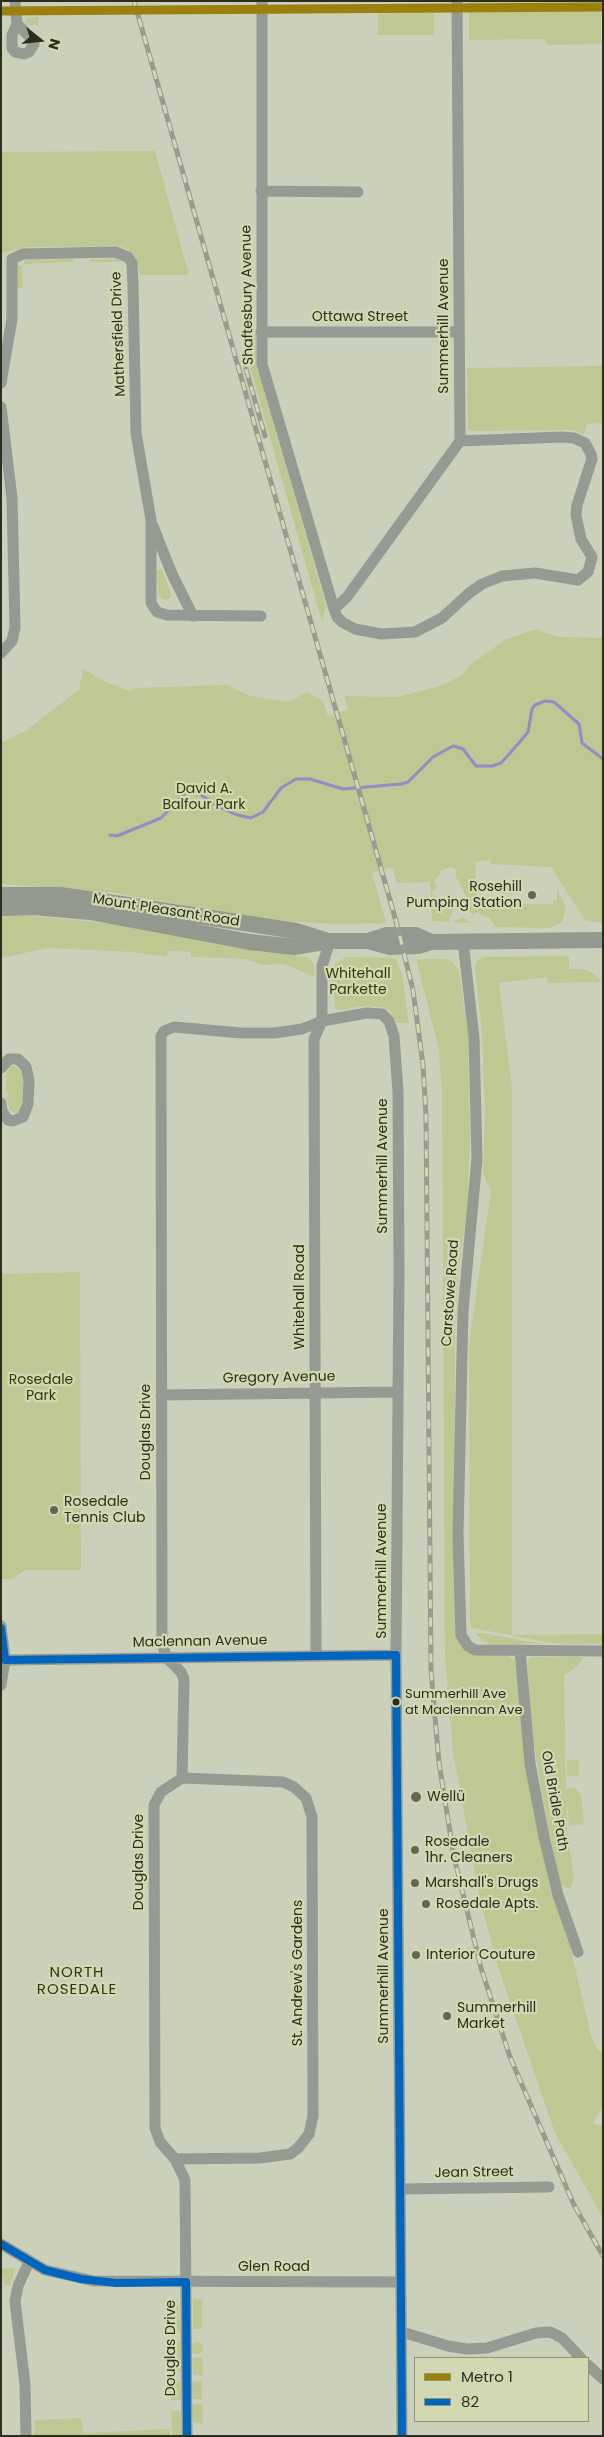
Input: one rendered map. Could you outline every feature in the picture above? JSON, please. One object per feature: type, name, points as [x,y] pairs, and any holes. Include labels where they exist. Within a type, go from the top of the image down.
[{"type":"main road","name":"Mount Pleasant Road","points":[[1,895],[60,895],[296,931],[330,941]]},
{"type":"main road","name":"Mount Pleasant Road","points":[[1,908],[33,906],[90,912],[250,942],[294,947],[330,941],[368,941],[390,947],[418,946],[431,942],[603,940]]},
{"type":"street","points":[[15,1],[16,24]]},
{"type":"street","name":"Shaftesbury Avenue","points":[[262,1],[262,364],[334,608]]},
{"type":"street","name":"Summerhill Avenue","points":[[457,1],[460,440]]},
{"type":"street","points":[[261,191],[358,192]]},
{"type":"street","name":"Mathersfield Drive","points":[[1,383],[12,319],[12,259],[18,255],[115,252],[123,254],[132,263],[136,433],[151,520],[151,603],[160,614],[261,616]]},
{"type":"street","name":"Ottawa Street","points":[[261,332],[458,332]]},
{"type":"street","points":[[1,407],[12,498],[15,627],[12,641],[3,652]]},
{"type":"street","points":[[562,437],[574,438],[585,443],[592,454],[592,460],[577,505],[576,515],[581,539],[592,557],[588,572],[578,580],[535,573],[502,576],[482,584],[442,618],[429,626],[409,632],[381,634],[355,628],[337,618],[334,608],[346,597],[460,440],[562,437]]},
{"type":"street","name":"Mathersfield Drive","points":[[151,520],[172,574],[193,616]]},
{"type":"street","name":"Whitehall Road","points":[[316,1656],[314,1039],[322,1021],[322,966],[330,941]]},
{"type":"street","name":"Carstowe Road","points":[[463,941],[474,1038],[477,1159],[462,1312],[458,1535],[459,1623],[461,1635],[468,1646],[475,1650],[520,1651]]},
{"type":"street","name":"Summerhill Avenue","points":[[322,1021],[367,1013],[382,1014],[389,1021],[394,1036],[398,1092],[396,1655],[401,2282]]},
{"type":"street","name":"Douglas Drive","points":[[187,2436],[185,2180],[175,2159],[160,2142],[154,2128],[154,1805],[161,1792],[182,1778],[184,1679],[181,1672],[167,1658],[162,1644],[160,1044],[164,1031],[169,1028],[185,1027],[241,1033],[274,1033],[302,1029],[322,1021]]},
{"type":"street","points":[[1,1068],[4,1062],[13,1058],[21,1061],[28,1072],[26,1113],[19,1120],[4,1123],[1,1104]]},
{"type":"street","name":"Gregory Avenue","points":[[162,1395],[398,1392]]},
{"type":"street","points":[[1,1626],[5,1660],[1,1685]]},
{"type":"street","points":[[520,1651],[603,1650]]},
{"type":"street","name":"Old Bridle Path","points":[[520,1651],[530,1764],[540,1819],[558,1895],[578,1952]]},
{"type":"street","name":"Maclennan Avenue","points":[[5,1660],[396,1655]]},
{"type":"street","name":"St. Andrew's Gardens","points":[[175,2159],[260,2158],[290,2154],[298,2148],[309,2134],[313,2116],[312,1817],[306,1798],[294,1787],[283,1782],[182,1778]]},
{"type":"street","name":"Jean Street","points":[[400,2189],[549,2187]]},
{"type":"street","name":"Glen Road","points":[[1,2244],[28,2262],[54,2273],[94,2281],[401,2282]]},
{"type":"street","points":[[26,2436],[25,2384],[15,2301],[18,2286],[28,2262]]},
{"type":"street","points":[[401,2282],[402,2436]]},
{"type":"street","points":[[402,2332],[448,2346],[467,2349],[487,2348],[536,2333],[550,2332],[562,2338],[581,2357]]},
{"type":"street","points":[[589,2366],[603,2379]]},
{"type":"green space","points":[[469,1],[601,1],[601,44],[547,45],[546,39],[469,40]]},
{"type":"green space","points":[[378,6],[434,6],[434,35],[378,35]]},
{"type":"green space","points":[[29,17],[39,17],[38,25],[27,25],[25,21]]},
{"type":"green space","points":[[155,151],[189,275],[140,275],[135,256],[126,248],[115,246],[27,247],[1,253],[1,152]]},
{"type":"green space","points":[[73,259],[73,262],[24,264],[24,260]]},
{"type":"green space","points":[[90,259],[117,259],[122,262],[90,262]]},
{"type":"green space","points":[[22,265],[23,288],[17,288],[16,266]]},
{"type":"green space","points":[[256,334],[257,366],[326,606],[322,622],[241,335]]},
{"type":"green space","points":[[603,366],[603,423],[587,424],[584,434],[572,430],[472,431],[468,428],[467,368]]},
{"type":"green space","points":[[162,569],[171,594],[170,598],[165,600],[159,597],[158,589],[157,570]]},
{"type":"green space","name":"David A. Balfour Park","points":[[537,629],[557,637],[603,638],[603,923],[585,920],[551,867],[491,864],[490,860],[475,862],[476,904],[553,904],[553,900],[557,900],[557,889],[566,907],[562,922],[550,928],[495,927],[490,918],[476,912],[474,915],[468,910],[465,894],[456,877],[456,870],[451,867],[440,871],[441,873],[434,881],[437,887],[432,892],[441,909],[451,902],[454,908],[449,920],[453,922],[463,917],[470,923],[432,921],[430,882],[397,883],[392,867],[372,873],[386,923],[337,924],[264,920],[115,893],[1,884],[1,743],[24,732],[79,690],[83,669],[108,683],[129,691],[135,688],[226,685],[251,696],[288,702],[307,692],[323,701],[328,716],[348,710],[344,696],[397,697],[440,686],[461,676],[470,665],[506,639]]},
{"type":"green space","points":[[22,915],[105,923],[288,954],[311,959],[315,977],[284,964],[261,965],[245,959],[191,957],[191,952],[168,951],[167,957],[132,952],[48,948],[1,958],[1,916]]},
{"type":"green space","points":[[569,956],[569,969],[585,969],[593,973],[602,982],[547,983],[547,977],[499,983],[512,1087],[512,1635],[603,1634],[603,1644],[558,1644],[472,1628],[470,1621],[469,1345],[491,1191],[483,1174],[485,1118],[482,1033],[475,969],[476,962],[484,957]]},
{"type":"green space","name":"Whitehall Parkette","points":[[346,957],[396,958],[402,975],[409,1023],[396,1023],[391,1012],[382,1007],[364,1006],[341,1010],[335,1008],[332,971],[335,964]]},
{"type":"green space","points":[[416,959],[445,959],[452,962],[459,971],[468,1034],[470,1144],[467,1208],[459,1269],[455,1323],[455,1626],[476,1654],[508,1656],[515,1662],[525,1756],[592,2039],[598,2050],[603,2051],[603,2107],[592,2124],[603,2126],[603,2218],[555,2133],[497,1964],[478,1891],[453,1751],[445,1655],[442,1094],[439,1050]]},
{"type":"green space","points":[[11,1066],[15,1066],[21,1071],[24,1084],[22,1107],[18,1114],[10,1111],[7,1098],[9,1092],[6,1092],[7,1072]]},
{"type":"green space","name":"Rosedale Park","points":[[80,1272],[81,1570],[26,1570],[11,1579],[1,1579],[1,1274]]},
{"type":"green space","points":[[475,1633],[542,1644],[492,1645],[484,1642]]},
{"type":"green space","points":[[584,1657],[577,1667],[564,1675],[567,1833],[574,1877],[571,1888],[561,1884],[548,1827],[533,1739],[527,1665],[530,1658]]},
{"type":"green space","points":[[567,1760],[579,1760],[578,1776],[567,1776]]},
{"type":"green space","points":[[575,1788],[581,1794],[584,1824],[569,1826],[566,1789]]},
{"type":"green space","points":[[15,2268],[10,2286],[5,2285],[1,2269]]},
{"type":"green space","points":[[177,2298],[181,2332],[171,2333],[170,2301]]},
{"type":"green space","points":[[193,2298],[202,2300],[202,2329],[193,2329]]},
{"type":"green space","points":[[181,2341],[181,2372],[171,2373],[171,2343]]},
{"type":"green space","points":[[197,2342],[203,2348],[197,2354],[191,2348]]},
{"type":"green space","points":[[202,2357],[203,2376],[193,2375],[192,2358]]},
{"type":"green space","points":[[171,2381],[181,2381],[181,2400],[171,2400]]},
{"type":"green space","points":[[202,2381],[202,2399],[193,2399],[192,2382]]},
{"type":"green space","points":[[192,2404],[203,2404],[202,2424],[193,2422]]},
{"type":"green space","points":[[171,2411],[181,2411],[181,2436],[172,2435]]},
{"type":"green space","points":[[81,2418],[83,2433],[169,2429],[171,2436],[34,2436],[35,2420]]},
{"type":"waterway","points":[[110,835],[117,836],[161,818],[187,791],[193,789],[217,806],[237,815],[251,818],[263,812],[281,788],[296,779],[310,779],[343,789],[401,784],[408,782],[433,757],[453,746],[463,749],[476,766],[492,766],[501,763],[528,732],[532,709],[535,705],[545,701],[554,702],[579,724],[582,743],[603,759]]},
{"type":"railway","points":[[134,1],[396,921],[413,990],[423,1065],[426,1115],[431,1671],[439,1763],[454,1857],[481,1968],[510,2057],[574,2205],[603,2256]]},
{"type":"railway","points":[[246,369],[265,436]]},
{"type":"metro line","name":"1","points":[[1,11],[603,7]]},
{"type":"transit line","name":"82","points":[[1,1628],[5,1660],[396,1655]]},
{"type":"transit line","name":"82","points":[[396,1655],[402,2436]]},
{"type":"transit line","name":"82","points":[[1,2244],[45,2270],[81,2279],[116,2283],[186,2282],[187,2436]]},
{"type":"place","name":"Rosehill Pumping Station","points":[[532,895]]},
{"type":"place","name":"Rosedale Tennis Club","points":[[54,1510]]},
{"type":"place","name":"Summerhill Ave at Maclennan Ave","points":[[396,1702]]},
{"type":"place","name":"Wellü","points":[[416,1797]]},
{"type":"place","name":"Rosedale 1hr. Cleaners","points":[[415,1850]]},
{"type":"place","name":"Marshall's Drugs","points":[[415,1883]]},
{"type":"place","name":"Rosedale Apts.","points":[[426,1904]]},
{"type":"place","name":"Interior Couture","points":[[416,1955]]},
{"type":"place","name":"Summerhill Market","points":[[447,2016]]},
{"type":"district","name":"NORTH ROSEDALE","points":[[77,1982]]}]
